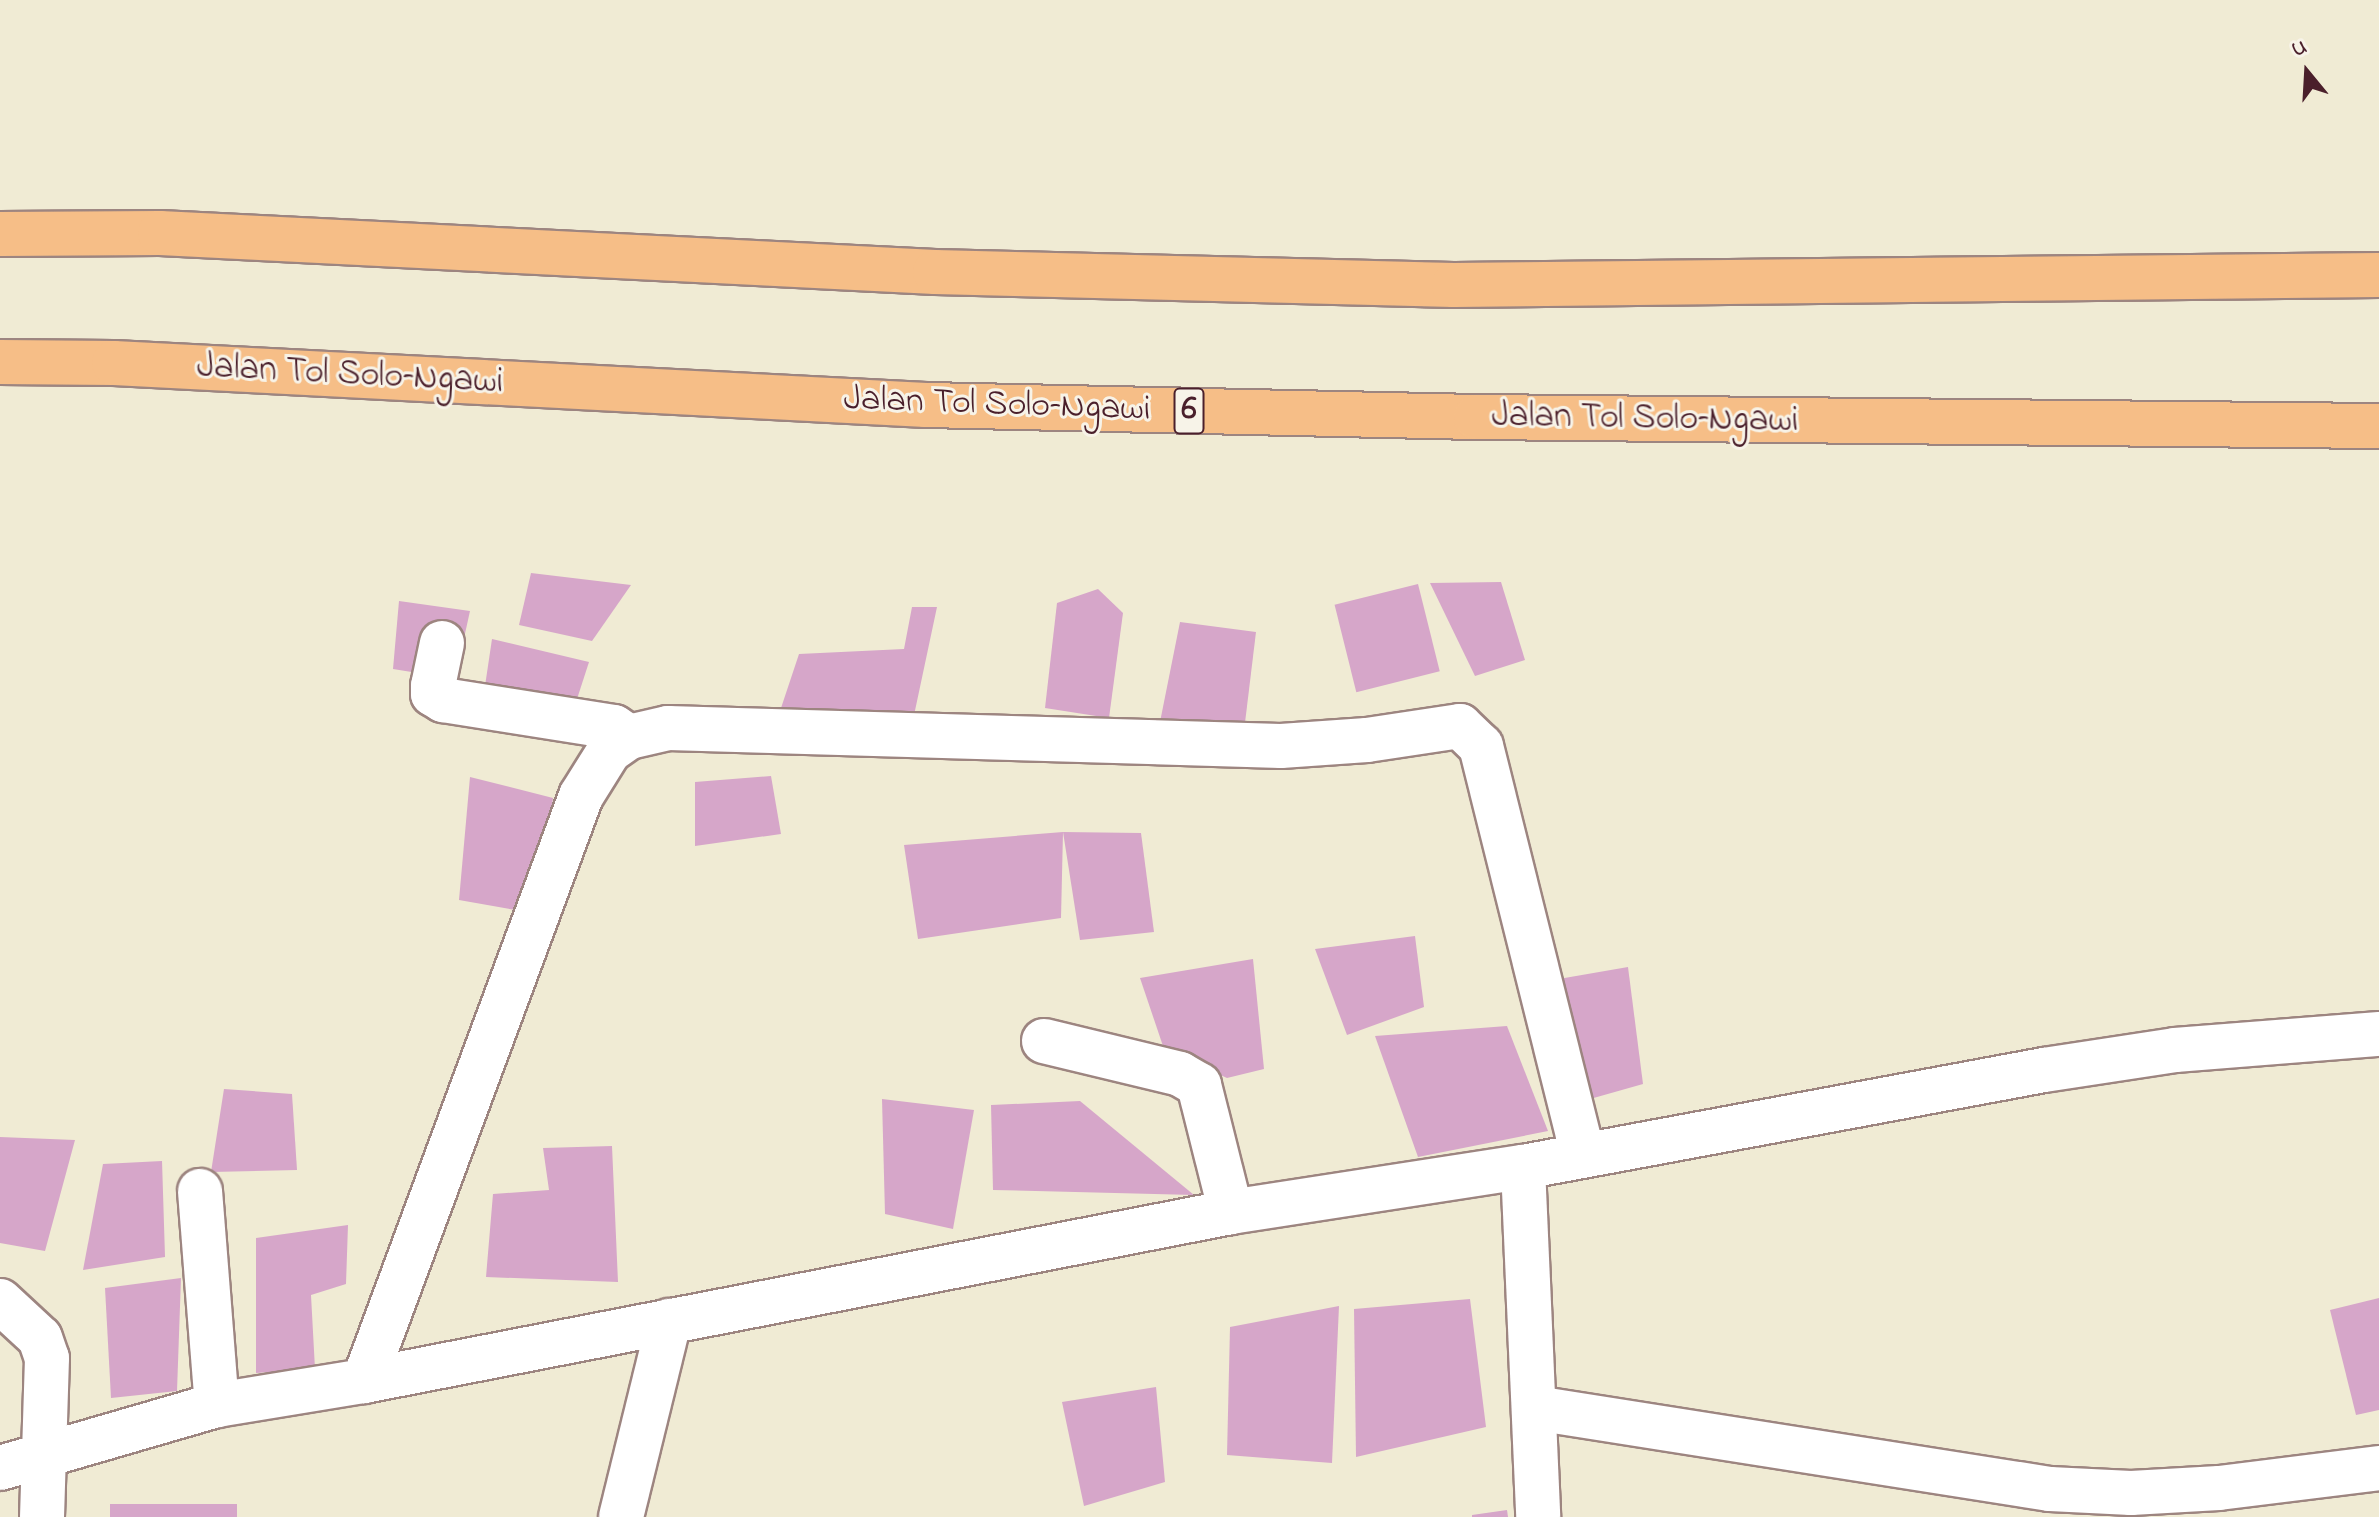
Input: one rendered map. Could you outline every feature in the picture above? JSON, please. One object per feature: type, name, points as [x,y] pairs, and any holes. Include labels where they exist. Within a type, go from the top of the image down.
[{"type":"highway","points":[[0,234],[160,233],[935,272],[1454,285],[2379,275]]},
{"type":"highway","name":"Jalan Tol Solo–Ngawi","points":[[0,362],[114,363],[926,405],[1476,417],[2379,426]]},
{"type":"street","points":[[442,643],[433,694],[443,700],[614,727],[629,737]]},
{"type":"street","points":[[364,1381],[581,796],[609,751],[629,737],[690,727],[1281,746],[1367,740],[1460,726],[1481,746],[1583,1154]]},
{"type":"street","points":[[0,1468],[47,1457],[217,1405],[364,1381],[1231,1212],[1523,1167],[2131,1057],[2379,1034]]},
{"type":"street","points":[[1044,1041],[1180,1074],[1199,1085],[1231,1212]]},
{"type":"street","points":[[1523,1167],[1538,1517]]},
{"type":"street","points":[[200,1191],[217,1405]]},
{"type":"street","points":[[0,1301],[40,1338],[47,1358],[47,1457],[42,1517]]},
{"type":"street","points":[[621,1517],[669,1321]]},
{"type":"street","points":[[1535,1408],[2050,1489],[2131,1493],[2378,1475]]},
{"type":"building","points":[[531,573],[631,585],[592,641],[519,625]]},
{"type":"building","points":[[1501,582],[1525,660],[1475,676],[1430,583]]},
{"type":"building","points":[[1418,584],[1440,671],[1356,692],[1335,605]]},
{"type":"building","points":[[1098,589],[1123,613],[1109,718],[1045,708],[1057,603]]},
{"type":"building","points":[[399,601],[470,611],[455,679],[393,669]]},
{"type":"building","points":[[912,607],[937,607],[913,720],[781,708],[799,654],[904,649]]},
{"type":"building","points":[[1180,622],[1256,632],[1244,731],[1159,727]]},
{"type":"building","points":[[492,639],[589,662],[577,699],[485,686]]},
{"type":"building","points":[[771,776],[781,834],[695,846],[695,782]]},
{"type":"building","points":[[470,777],[553,798],[538,914],[459,900]]},
{"type":"building","points":[[1063,832],[1061,918],[918,939],[904,845]]},
{"type":"building","points":[[1063,832],[1141,833],[1154,932],[1080,940]]},
{"type":"building","points":[[1415,936],[1424,1007],[1347,1035],[1315,949]]},
{"type":"building","points":[[1253,959],[1264,1069],[1227,1078],[1164,1049],[1140,978]]},
{"type":"building","points":[[1628,967],[1643,1084],[1583,1101],[1553,980]]},
{"type":"building","points":[[1507,1026],[1548,1131],[1418,1157],[1375,1036]]},
{"type":"building","points":[[224,1089],[292,1094],[297,1170],[211,1172]]},
{"type":"building","points":[[882,1099],[974,1110],[953,1229],[885,1214]]},
{"type":"building","points":[[1080,1101],[1194,1195],[993,1190],[991,1105]]},
{"type":"building","points":[[0,1137],[75,1140],[45,1251],[0,1243]]},
{"type":"building","points":[[612,1146],[618,1282],[486,1277],[493,1194],[549,1190],[543,1148]]},
{"type":"building","points":[[162,1161],[165,1257],[83,1270],[103,1164]]},
{"type":"building","points":[[348,1225],[346,1284],[311,1295],[315,1369],[256,1373],[256,1238]]},
{"type":"building","points":[[181,1278],[177,1391],[111,1398],[105,1288]]},
{"type":"building","points":[[2379,1298],[2379,1410],[2356,1415],[2330,1310]]},
{"type":"building","points":[[1470,1299],[1486,1427],[1356,1457],[1354,1309]]},
{"type":"building","points":[[1339,1306],[1332,1463],[1227,1455],[1230,1327]]},
{"type":"building","points":[[1156,1387],[1165,1482],[1084,1506],[1062,1402]]},
{"type":"building","points":[[110,1504],[237,1504],[237,1517],[110,1517]]},
{"type":"building","points":[[1507,1510],[1508,1517],[1472,1517],[1472,1515]]}]
